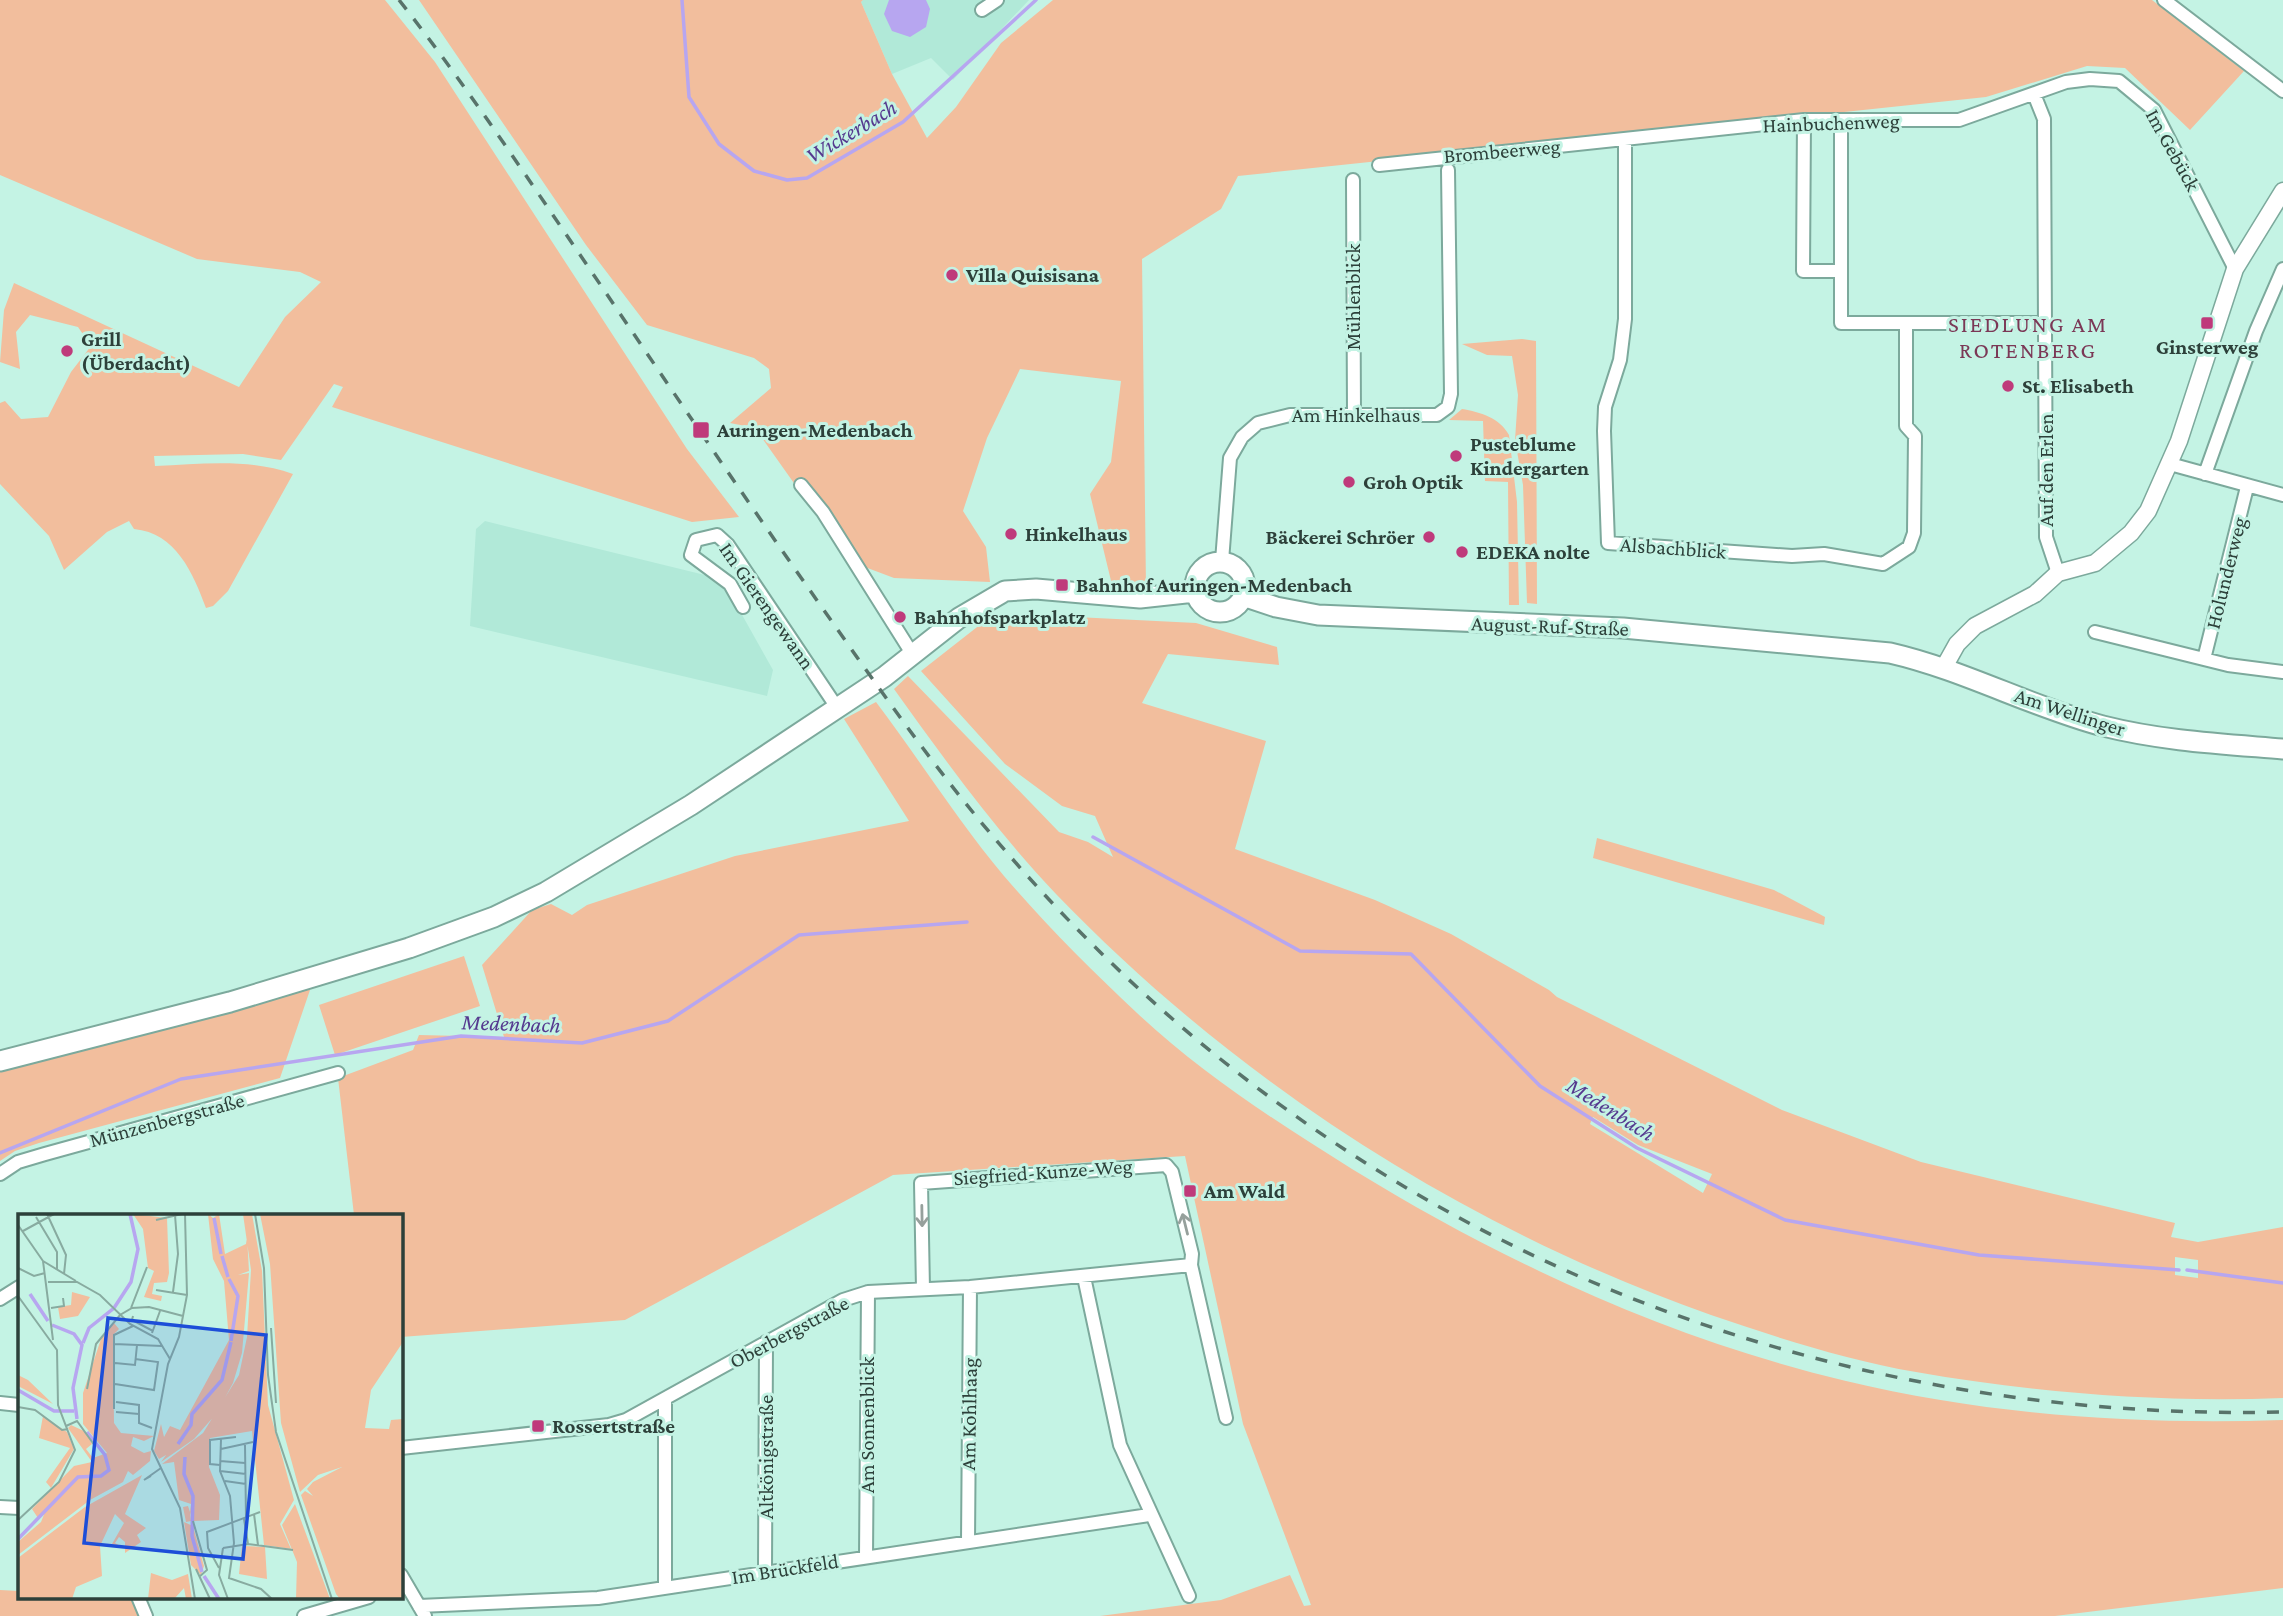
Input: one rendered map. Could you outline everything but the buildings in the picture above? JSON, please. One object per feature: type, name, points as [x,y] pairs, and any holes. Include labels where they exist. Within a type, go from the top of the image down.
[{"type":"main road","points":[[1222,561],[1237,568],[1241,574],[1243,596],[1230,610],[1217,612],[1200,603],[1194,584],[1201,570],[1214,562],[1222,561]]},
{"type":"main road","points":[[0,1060],[230,1002],[430,942],[494,917],[546,892],[691,806],[838,709],[959,618],[1005,591],[1035,589],[1140,598],[1195,592]]},
{"type":"main road","name":"August-Ruf-Straße","points":[[1243,596],[1276,607],[1318,615],[1623,628],[1890,653],[1943,668]]},
{"type":"main road","name":"Am Wellinger","points":[[1943,668],[2101,726],[2169,739],[2283,749]]},
{"type":"street","points":[[982,10],[997,0]]},
{"type":"street","points":[[2164,0],[2283,92]]},
{"type":"street","name":"Im Gebück","points":[[2034,94],[2066,82],[2090,79],[2119,81],[2137,94],[2154,110],[2235,269]]},
{"type":"street","name":"Hainbuchenweg","points":[[1625,141],[1804,120],[1959,120],[2034,94]]},
{"type":"street","name":"Auf den Erlen","points":[[2034,94],[2044,119],[2046,537],[2058,573]]},
{"type":"street","points":[[1804,120],[1803,271],[1841,271]]},
{"type":"street","points":[[1841,121],[1841,323],[2046,323]]},
{"type":"street","name":"Brombeerweg","points":[[1379,164],[1625,141]]},
{"type":"street","name":"Alsbachblick","points":[[1625,141],[1625,319],[1620,360],[1605,407],[1608,543],[1792,556],[1824,555],[1884,564],[1897,558],[1909,547],[1914,533],[1915,436],[1906,426],[1906,323]]},
{"type":"street","name":"Am Hinkelhaus","points":[[1222,561],[1228,470],[1242,437],[1258,423],[1277,416],[1437,415],[1444,412],[1451,401],[1448,170]]},
{"type":"street","name":"Mühlenblick","points":[[1353,180],[1354,415]]},
{"type":"street","points":[[1943,668],[1957,643],[1975,626],[2035,594],[2058,573],[2095,563],[2114,551],[2148,511],[2170,464],[2235,269],[2283,191]]},
{"type":"street","points":[[2205,474],[2256,331],[2283,268]]},
{"type":"street","points":[[2170,464],[2283,495]]},
{"type":"street","points":[[801,485],[823,512],[913,655]]},
{"type":"street","name":"Holunderweg","points":[[2204,659],[2247,487]]},
{"type":"street","name":"Im Gierengewann","points":[[743,607],[730,584],[690,561],[696,540],[717,535],[728,545],[838,709]]},
{"type":"street","name":"Holunderweg","points":[[2095,632],[2204,659],[2283,672]]},
{"type":"street","name":"Münzenbergstraße","points":[[0,1174],[18,1162],[338,1073]]},
{"type":"street","name":"Siegfried-Kunze-Weg","points":[[923,1289],[921,1183],[960,1178],[1166,1165],[1172,1172],[1192,1254],[1191,1265]]},
{"type":"street","points":[[1191,1265],[1226,1418]]},
{"type":"street","name":"Oberbergstraße","points":[[402,1448],[609,1425],[626,1420],[844,1300],[868,1292],[970,1287],[1191,1265]]},
{"type":"street","points":[[1084,1277],[1120,1445],[1149,1515],[1189,1596]]},
{"type":"street","name":"Am Kohlhaag","points":[[968,1542],[970,1287]]},
{"type":"street","points":[[0,1299],[18,1288]]},
{"type":"street","name":"Am Sonnenblick","points":[[866,1557],[868,1292]]},
{"type":"street","name":"Altkönigstraße","points":[[765,1572],[766,1342]]},
{"type":"street","points":[[665,1399],[665,1587]]},
{"type":"street","points":[[0,1403],[18,1405]]},
{"type":"street","points":[[0,1507],[18,1508]]},
{"type":"street","name":"Im Brückfeld","points":[[422,1611],[598,1598],[1149,1515]]},
{"type":"street","points":[[403,1583],[422,1611]]},
{"type":"street","points":[[138,1598],[146,1616]]},
{"type":"street","points":[[304,1616],[366,1598]]},
{"type":"shaded area","points":[[0,0],[385,0],[435,62],[687,449],[739,517],[692,522],[332,407],[343,387],[334,384],[281,460],[243,454],[154,456],[155,466],[242,464],[293,474],[228,591],[213,606],[206,608],[189,569],[172,547],[149,532],[134,529],[129,521],[107,532],[64,570],[49,536],[0,484],[0,403],[5,401],[21,419],[48,417],[71,372],[91,346],[78,327],[30,315],[16,332],[20,369],[0,362],[4,310],[14,283],[239,387],[285,317],[321,282],[300,272],[197,259],[0,175]]},
{"type":"shaded area","points":[[419,0],[863,0],[861,2],[892,74],[927,138],[956,107],[1001,43],[1053,0],[2152,0],[2244,71],[2190,130],[2125,68],[2087,66],[1986,97],[1238,176],[1221,209],[1142,259],[1146,588],[1113,589],[1090,494],[1111,462],[1121,381],[1020,369],[987,438],[963,511],[986,547],[990,582],[894,578],[849,561],[755,428],[730,423],[771,388],[769,369],[754,358],[647,325],[586,245]]},
{"type":"shaded area","points":[[889,0],[926,0],[930,9],[926,27],[910,37],[892,31],[884,14]]},
{"type":"shaded area","points":[[1029,0],[953,80],[931,58],[892,74],[861,2]]},
{"type":"shaded area","points":[[1522,339],[1536,341],[1537,604],[1527,603],[1523,485],[1515,440],[1518,395],[1512,356],[1487,355],[1462,344]]},
{"type":"shaded area","points":[[1462,409],[1495,420],[1509,435],[1517,502],[1519,605],[1509,605],[1508,482],[1485,481],[1483,421],[1449,420]]},
{"type":"shaded area","points":[[485,521],[713,577],[727,588],[773,670],[767,696],[470,626],[476,529]]},
{"type":"shaded area","points":[[995,613],[1196,623],[1277,647],[1279,665],[1168,654],[1142,703],[1266,741],[1235,849],[1375,900],[1451,934],[1557,997],[1782,1110],[1921,1162],[2175,1223],[2171,1237],[2198,1242],[2283,1227],[2283,1398],[2191,1399],[2099,1395],[2007,1386],[1916,1372],[1813,1348],[1736,1324],[1620,1280],[1530,1239],[1444,1193],[1360,1143],[1278,1087],[1201,1027],[1126,963],[1034,870],[992,820],[894,689],[908,676],[1059,832],[1088,842],[1113,857],[1095,816],[1062,806],[1005,764],[921,671]],"holes":[[[1593,1117],[1638,1145],[1712,1174],[1703,1193],[1590,1124]],[[2175,1257],[2198,1260],[2198,1278],[2175,1275]]]},
{"type":"shaded area","points":[[876,702],[1004,876],[1103,980],[1187,1056],[1268,1115],[1352,1169],[1469,1236],[1529,1266],[1653,1320],[1716,1343],[1781,1364],[1899,1393],[2008,1410],[2118,1419],[2283,1420],[2283,1588],[2055,1616],[1100,1616],[1221,1600],[1290,1575],[1304,1606],[1311,1605],[1243,1424],[1185,1156],[893,1175],[625,1320],[402,1337],[402,1214],[354,1214],[338,1078],[413,1050],[419,1035],[504,1037],[482,965],[532,910],[551,904],[572,915],[587,905],[735,856],[909,821],[844,719]]},
{"type":"shaded area","points":[[1597,838],[1774,890],[1825,917],[1824,925],[1593,858]]},
{"type":"shaded area","points":[[464,956],[480,1006],[335,1055],[319,1005]]},
{"type":"shaded area","points":[[303,988],[310,990],[280,1078],[39,1143],[15,1151],[0,1161],[0,1070]]},
{"type":"shaded area","points":[[0,1590],[18,1591],[18,1598],[130,1598],[138,1616],[0,1616]]},
{"type":"waterway","name":"Wickerbach","points":[[682,0],[689,97],[719,144],[754,171],[787,180],[807,178],[903,122],[1036,0]]},
{"type":"waterway","name":"Medenbach","points":[[1093,837],[1300,951],[1411,954],[1540,1086],[1637,1148],[1785,1220],[1979,1255],[2179,1270]]},
{"type":"waterway","name":"Medenbach","points":[[0,1153],[181,1079],[461,1036],[582,1043],[668,1021],[799,935],[967,922]]},
{"type":"waterway","name":"Medenbach","points":[[2187,1270],[2283,1283]]},
{"type":"railway","points":[[399,0],[495,131],[849,646],[961,797],[1009,855],[1137,987],[1275,1101],[1424,1198],[1583,1278],[1749,1339],[1922,1382],[2100,1407],[2283,1412]]},
{"type":"place","name":"Villa Quisisana","points":[[952,275]]},
{"type":"place","name":"Ginsterweg","points":[[2207,323]]},
{"type":"place","name":"Grill (Überdacht)","points":[[67,351]]},
{"type":"place","name":"St. Elisabeth","points":[[2008,386]]},
{"type":"place","name":"Auringen-Medenbach","points":[[701,430]]},
{"type":"place","name":"Pusteblume Kindergarten","points":[[1456,456]]},
{"type":"place","name":"Groh Optik","points":[[1349,482]]},
{"type":"place","name":"Hinkelhaus","points":[[1011,534]]},
{"type":"place","name":"Bäckerei Schröer","points":[[1429,537]]},
{"type":"place","name":"EDEKA nolte","points":[[1462,552]]},
{"type":"place","name":"Bahnhof Auringen-Medenbach","points":[[1062,585]]},
{"type":"place","name":"Bahnhofsparkplatz","points":[[900,617]]},
{"type":"place","name":"Am Wald","points":[[1190,1191]]},
{"type":"place","name":"Rossertstraße","points":[[538,1426]]},
{"type":"district","name":"SIEDLUNG AM ROTENBERG","points":[[2028,337]]}]
